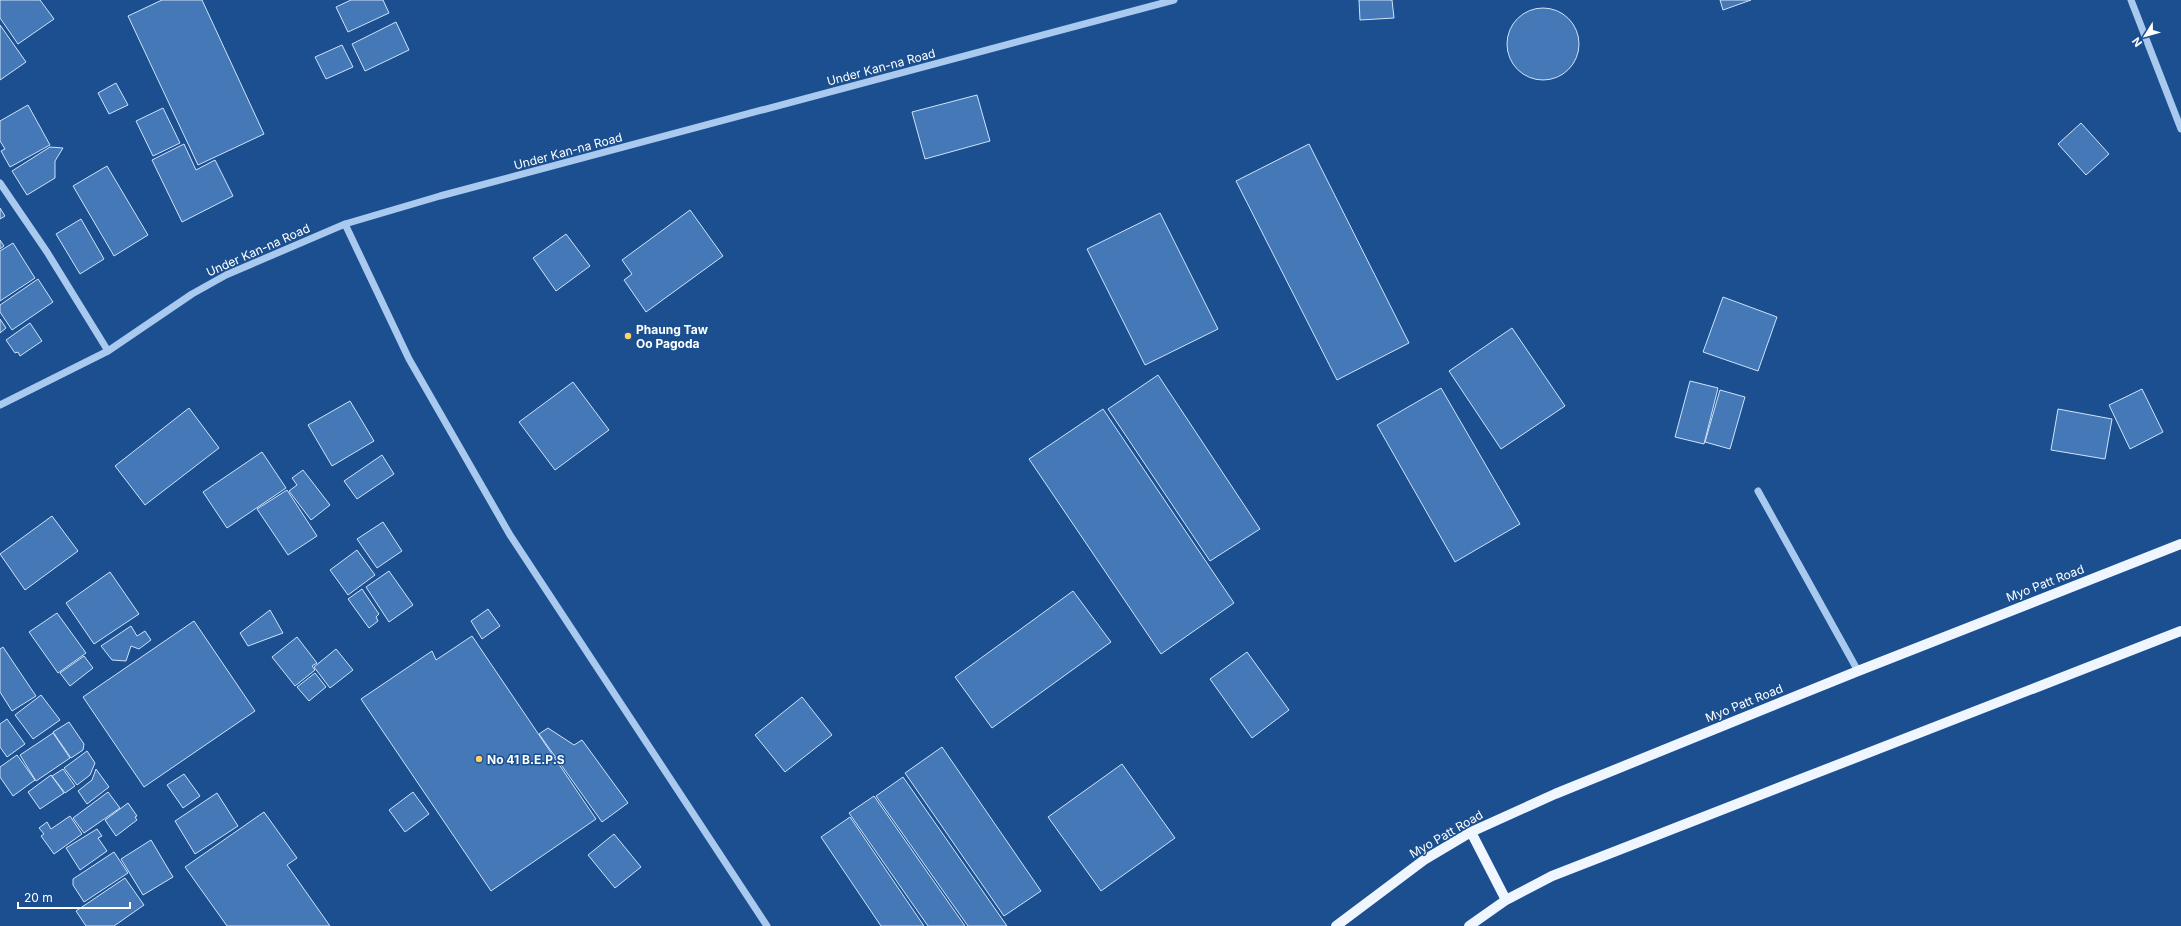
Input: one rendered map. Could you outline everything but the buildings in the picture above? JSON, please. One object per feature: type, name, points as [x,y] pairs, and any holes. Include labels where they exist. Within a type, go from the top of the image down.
[{"type":"main road","name":"Myo Patt Road","points":[[1336,926],[1424,860],[1471,832],[1556,794],[1858,671],[2181,544]]},
{"type":"main road","points":[[1469,926],[1506,900],[1552,876],[2181,631]]},
{"type":"main road","points":[[1471,832],[1506,900]]},
{"type":"street","name":"Under Kan-na Road","points":[[0,405],[108,350],[192,294],[226,275],[345,224],[440,196],[1174,0]]},
{"type":"street","points":[[2131,0],[2181,129]]},
{"type":"street","points":[[0,183],[47,252],[108,350]]},
{"type":"street","points":[[345,224],[409,359],[510,535],[767,926]]},
{"type":"street","points":[[1758,490],[1858,671]]},
{"type":"place","name":"Phaung Taw Oo Pagoda","points":[[628,336]]},
{"type":"place","name":"No 41 B.E.P.S","points":[[479,759]]}]
